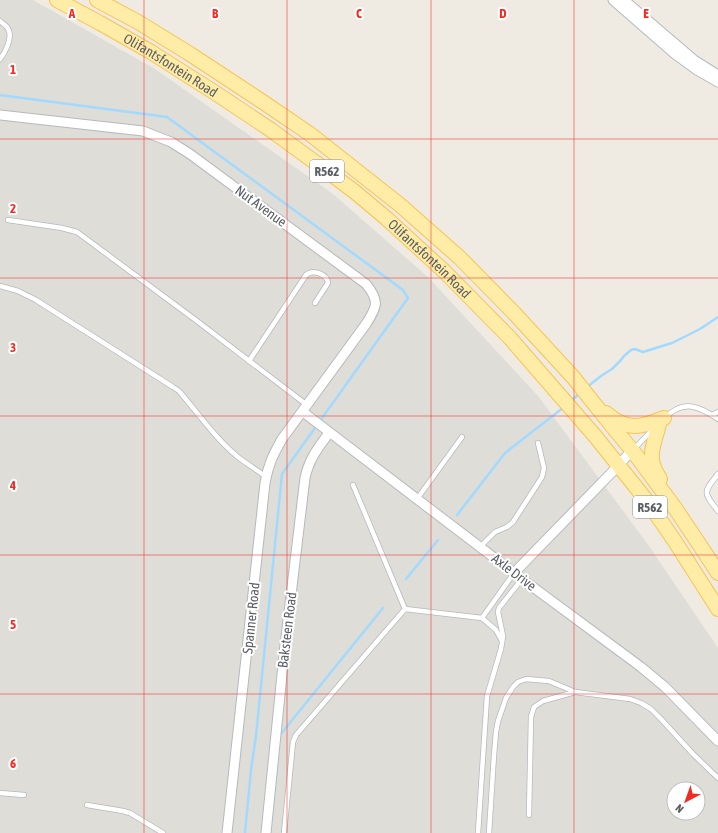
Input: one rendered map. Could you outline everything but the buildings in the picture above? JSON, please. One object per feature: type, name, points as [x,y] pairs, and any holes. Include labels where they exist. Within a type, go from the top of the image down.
[{"type":"main road","name":"Olifantsfontein Road","points":[[57,0],[151,52],[217,94],[289,143],[355,192],[386,218],[449,276],[510,338],[558,392],[647,501],[718,609]]},
{"type":"main road","name":"Olifantsfontein Road","points":[[97,0],[138,22],[190,54],[310,134],[400,205],[460,258],[514,312],[573,377],[632,450],[675,508],[718,573]]},
{"type":"main road","points":[[591,399],[610,416],[628,426],[661,421]]},
{"type":"main road","points":[[661,421],[653,448],[652,461],[675,508]]},
{"type":"street","points":[[614,0],[675,54],[697,70],[718,82]]},
{"type":"street","points":[[624,0],[690,57],[718,75]]},
{"type":"street","name":"Nut Avenue","points":[[0,115],[143,131],[163,138],[190,154],[366,284],[375,297],[376,304],[374,312],[305,409]]},
{"type":"street","name":"Axle Drive","points":[[305,409],[312,418],[326,430],[514,573],[642,667],[665,687],[718,741]]},
{"type":"street","name":"Spanner Road","points":[[227,833],[266,477],[273,454],[282,439],[305,409]]},
{"type":"street","name":"Baksteen Road","points":[[266,833],[284,653],[305,478],[310,461],[326,430]]},
{"type":"street","points":[[514,573],[632,450]]},
{"type":"lane","points":[[0,21],[10,32],[10,38],[0,59]]},
{"type":"lane","points":[[8,220],[62,228],[77,232],[249,361],[305,409]]},
{"type":"lane","points":[[249,361],[306,275],[313,272],[328,280],[328,283],[315,303]]},
{"type":"lane","points":[[0,286],[18,291],[36,300],[169,384],[179,392],[227,447],[238,457],[266,477]]},
{"type":"lane","points":[[632,450],[668,414],[678,408],[695,406],[703,409],[718,419]]},
{"type":"lane","points":[[712,415],[718,412]]},
{"type":"lane","points":[[417,499],[462,437]]},
{"type":"lane","points":[[480,547],[494,532],[513,522],[542,477],[544,468],[538,443]]},
{"type":"lane","points":[[718,474],[706,491],[709,500],[718,511]]},
{"type":"lane","points":[[712,481],[718,478]]},
{"type":"lane","points":[[353,485],[405,609]]},
{"type":"lane","points":[[482,618],[514,573]]},
{"type":"lane","points":[[478,833],[487,696],[503,636],[498,612],[499,608],[522,579]]},
{"type":"lane","points":[[405,609],[482,618],[496,630],[502,641]]},
{"type":"lane","points":[[284,833],[293,742],[296,736],[405,609]]},
{"type":"lane","points":[[489,833],[496,732],[500,715],[506,698],[513,687],[518,682],[526,679],[549,681],[575,692],[630,699],[641,703],[651,709],[693,754],[718,778]]},
{"type":"lane","points":[[529,815],[531,717],[534,707],[543,701],[575,692]]},
{"type":"lane","points":[[0,793],[24,795]]},
{"type":"lane","points":[[87,805],[130,813],[163,833]]},
{"type":"shaded area","points":[[0,0],[33,0],[155,69],[333,194],[428,277],[538,396],[649,546],[718,648],[718,833],[0,833]]},
{"type":"waterway","points":[[0,95],[167,117],[403,290],[408,298],[282,474],[245,833]]},
{"type":"waterway","points":[[587,387],[612,369],[631,350],[635,349],[643,352],[672,343],[700,329],[718,317]]},
{"type":"waterway","points":[[571,401],[581,392]]},
{"type":"waterway","points":[[457,515],[505,453],[564,407]]},
{"type":"waterway","points":[[406,579],[438,540]]},
{"type":"waterway","points":[[280,735],[383,608]]}]
